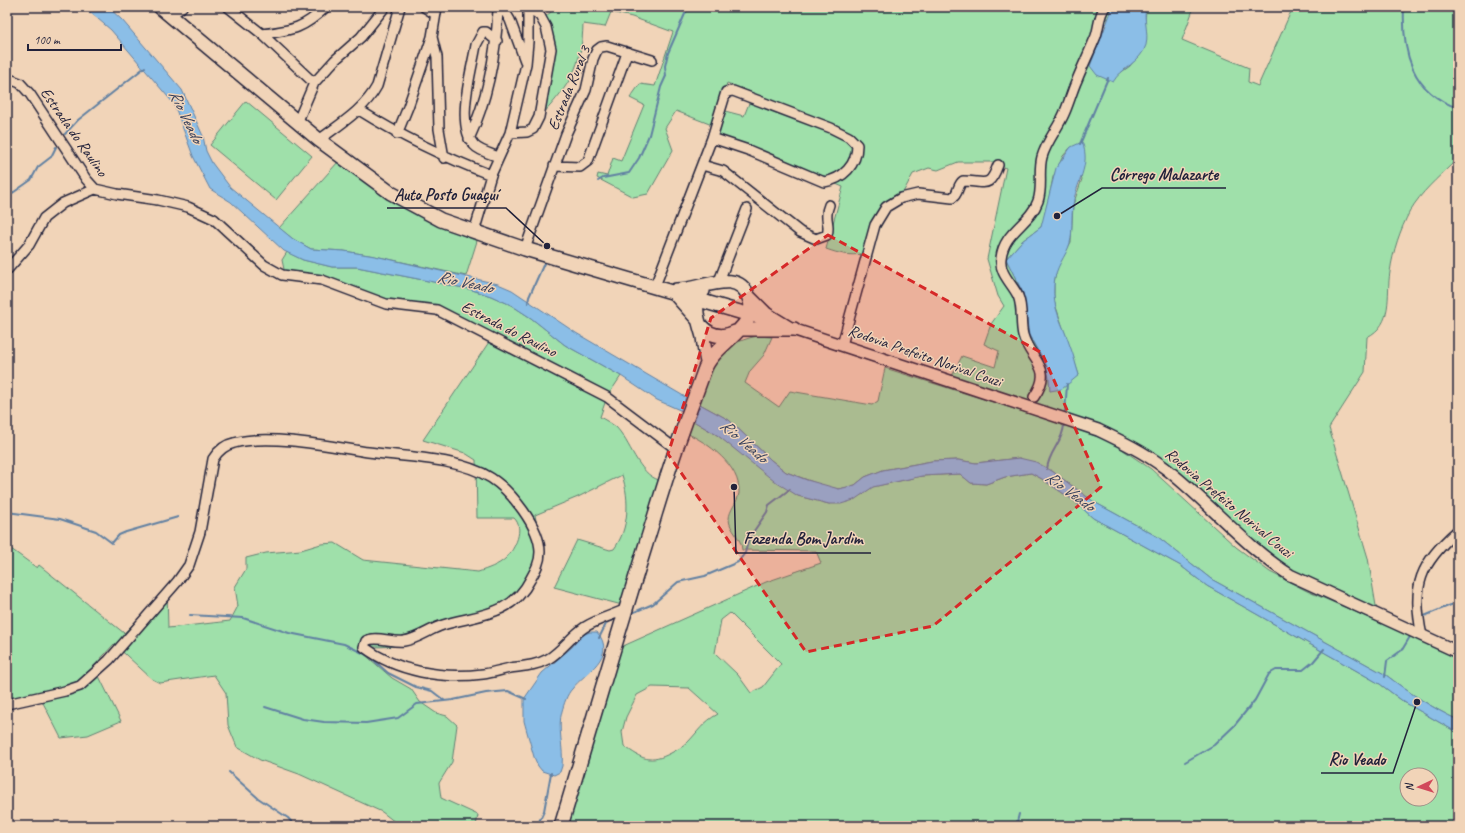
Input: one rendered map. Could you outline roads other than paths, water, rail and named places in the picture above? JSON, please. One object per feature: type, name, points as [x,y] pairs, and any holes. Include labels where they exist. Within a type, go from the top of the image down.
[{"type":"highway","points":[[160,7],[319,140],[391,193],[441,220],[525,249],[698,299],[750,316]]},
{"type":"highway","points":[[664,289],[689,289],[717,281],[728,281],[737,284],[744,289],[749,297],[766,314],[791,328]]},
{"type":"highway","points":[[707,362],[697,306],[698,299],[707,288],[717,281]]},
{"type":"highway","points":[[664,289],[699,322],[708,333],[718,336],[727,336],[739,330],[791,328]]},
{"type":"highway","points":[[561,826],[676,449],[707,362],[718,348],[739,330],[750,316],[751,306],[749,297]]},
{"type":"main road","name":"Rodovia Prefeito Norival Couzi","points":[[750,316],[791,328],[966,388],[1098,430],[1131,446],[1164,468],[1269,561],[1312,586],[1458,652]]},
{"type":"street","points":[[170,16],[182,7]]},
{"type":"street","points":[[228,7],[262,34],[314,82]]},
{"type":"street","points":[[262,34],[295,28],[311,22],[326,7]]},
{"type":"street","points":[[297,123],[314,82],[335,60],[361,37],[385,7]]},
{"type":"street","points":[[319,140],[359,110],[372,96],[377,86],[400,7]]},
{"type":"street","points":[[397,134],[432,37],[436,10],[424,7]]},
{"type":"street","points":[[474,232],[491,175],[510,133],[526,64],[528,42],[528,7]]},
{"type":"street","points":[[510,133],[527,132],[533,129],[539,117],[551,49],[546,27],[540,16],[528,7]]},
{"type":"street","points":[[1034,397],[1042,386],[1042,376],[1039,363],[1023,336],[1018,296],[1002,271],[1001,258],[1008,238],[1033,212],[1038,200],[1040,163],[1042,154],[1065,113],[1077,80],[1089,55],[1099,27],[1102,11],[1105,7]]},
{"type":"street","points":[[469,139],[486,94],[497,41],[498,10],[500,9],[504,10],[510,20],[526,64]]},
{"type":"street","points":[[497,41],[486,32],[483,32],[476,45],[464,115],[469,139],[475,147],[499,158]]},
{"type":"street","points":[[432,37],[437,57],[439,129],[444,158]]},
{"type":"street","name":"Estrada Rural 3","points":[[525,249],[554,166],[586,90],[593,59],[598,50],[601,47],[607,46],[652,60]]},
{"type":"street","points":[[554,166],[580,167],[588,161],[627,53]]},
{"type":"street","name":"Estrada do Raulino","points":[[7,78],[20,83],[30,94],[86,179],[95,189],[188,207],[214,219],[264,265],[282,275],[322,280],[386,304],[437,310],[607,397],[676,449]]},
{"type":"street","points":[[664,289],[726,92],[733,91],[831,128],[849,137],[857,145],[857,154],[847,171],[836,180],[824,182],[748,150],[712,138]]},
{"type":"street","points":[[359,110],[397,134],[444,158],[491,175]]},
{"type":"street","points":[[702,165],[723,172],[800,232],[816,239],[827,236],[829,230],[825,213],[829,205]]},
{"type":"street","points":[[842,345],[875,225],[886,207],[901,198],[918,194],[952,198],[955,196],[960,183],[963,181],[987,184],[991,181],[998,165]]},
{"type":"street","points":[[7,270],[29,245],[44,218],[63,203],[95,189]]},
{"type":"street","points":[[717,281],[747,209]]},
{"type":"street","points":[[7,704],[66,691],[80,686],[109,660],[177,582],[189,565],[200,532],[213,459],[220,449],[232,443],[247,440],[309,444],[445,462],[468,468],[491,478],[510,494],[524,512],[536,535],[540,551],[538,564],[526,588],[509,605],[481,616],[442,625],[422,636],[406,641],[395,642],[370,638],[366,641],[364,647],[376,656],[392,664],[416,672],[449,674],[483,674],[510,668],[533,666],[549,658],[584,628],[627,609]]},
{"type":"street","points":[[1422,636],[1417,612],[1417,599],[1423,573],[1439,547],[1458,530]]},
{"type":"water","points":[[84,7],[108,7],[122,20],[182,90],[203,136],[206,151],[212,163],[230,187],[293,239],[311,249],[344,251],[375,256],[498,284],[512,290],[576,333],[687,398],[682,411],[657,400],[621,376],[565,345],[531,318],[511,305],[491,296],[469,289],[357,267],[332,267],[303,260],[284,251],[231,202],[210,189],[193,156],[174,104],[111,30]]},
{"type":"water","points":[[1113,7],[1146,7],[1145,16],[1147,40],[1140,56],[1113,82],[1097,75],[1090,66]]},
{"type":"water","points":[[1082,142],[1085,151],[1085,159],[1084,167],[1074,198],[1071,238],[1068,248],[1056,272],[1054,285],[1056,309],[1079,375],[1062,389],[1050,391],[1046,365],[1029,335],[1023,293],[1006,259],[1022,241],[1041,227],[1056,168],[1071,147]]},
{"type":"water","points":[[696,402],[729,420],[771,460],[786,472],[807,480],[839,489],[855,485],[865,477],[883,470],[932,461],[958,460],[976,463],[1019,458],[1036,462],[1052,471],[1094,502],[1158,537],[1211,579],[1386,675],[1420,699],[1458,720],[1458,733],[1404,702],[1380,684],[1207,586],[1181,566],[1093,518],[1073,500],[1031,473],[1005,477],[986,484],[971,483],[960,474],[922,476],[873,487],[854,500],[841,504],[829,504],[798,496],[774,481],[717,435],[690,419]]},
{"type":"water","points":[[590,632],[597,632],[602,641],[604,649],[602,657],[572,689],[566,699],[560,724],[562,766],[560,772],[554,775],[542,771],[534,757],[524,721],[524,699],[542,673],[572,647],[582,635]]},
{"type":"waterway","points":[[598,181],[603,178],[629,173],[639,158],[649,135],[661,87],[666,76],[665,66],[668,53],[688,7]]},
{"type":"waterway","points":[[1404,7],[1405,40],[1408,55],[1413,68],[1420,81],[1429,92],[1442,101],[1458,108]]},
{"type":"waterway","points":[[65,134],[78,120],[145,67]]},
{"type":"waterway","points":[[1080,144],[1108,78]]},
{"type":"waterway","points":[[7,197],[31,180],[38,167],[51,157],[56,147]]},
{"type":"waterway","points":[[528,303],[529,297],[545,261]]},
{"type":"waterway","points":[[1065,413],[1067,384]]},
{"type":"waterway","points":[[1047,469],[1050,457],[1061,437],[1064,425]]},
{"type":"waterway","points":[[632,613],[653,604],[678,582],[705,576],[738,562],[745,553],[749,538],[767,512],[769,505],[790,489]]},
{"type":"waterway","points":[[7,512],[60,519],[96,531],[112,543],[119,535],[126,532],[178,517]]},
{"type":"waterway","points":[[1422,617],[1458,602]]},
{"type":"waterway","points":[[190,615],[243,618],[289,633],[344,644],[369,656],[388,673],[416,687],[432,691],[445,701]]},
{"type":"waterway","points":[[599,638],[607,622],[618,618]]},
{"type":"waterway","points":[[1385,677],[1387,661],[1402,650],[1411,635]]},
{"type":"waterway","points":[[1185,762],[1214,745],[1234,726],[1255,700],[1269,674],[1276,670],[1303,670],[1313,662],[1324,649]]},
{"type":"waterway","points":[[265,707],[303,719],[324,722],[366,723],[398,718],[417,704],[453,700],[486,693],[508,691],[526,699]]},
{"type":"waterway","points":[[229,772],[258,798],[288,818],[295,826]]},
{"type":"waterway","points":[[537,826],[544,811],[551,773]]},
{"type":"waterway","points":[[1016,826],[1019,814]]},
{"type":"place","name":"Córrego Malazarte","points":[[1057,216]]},
{"type":"place","name":"Auto Posto Guaçuí","points":[[547,246]]},
{"type":"place","name":"Fazenda Bom Jardim","points":[[734,487]]},
{"type":"place","name":"Rio Veado","points":[[1417,702]]}]
